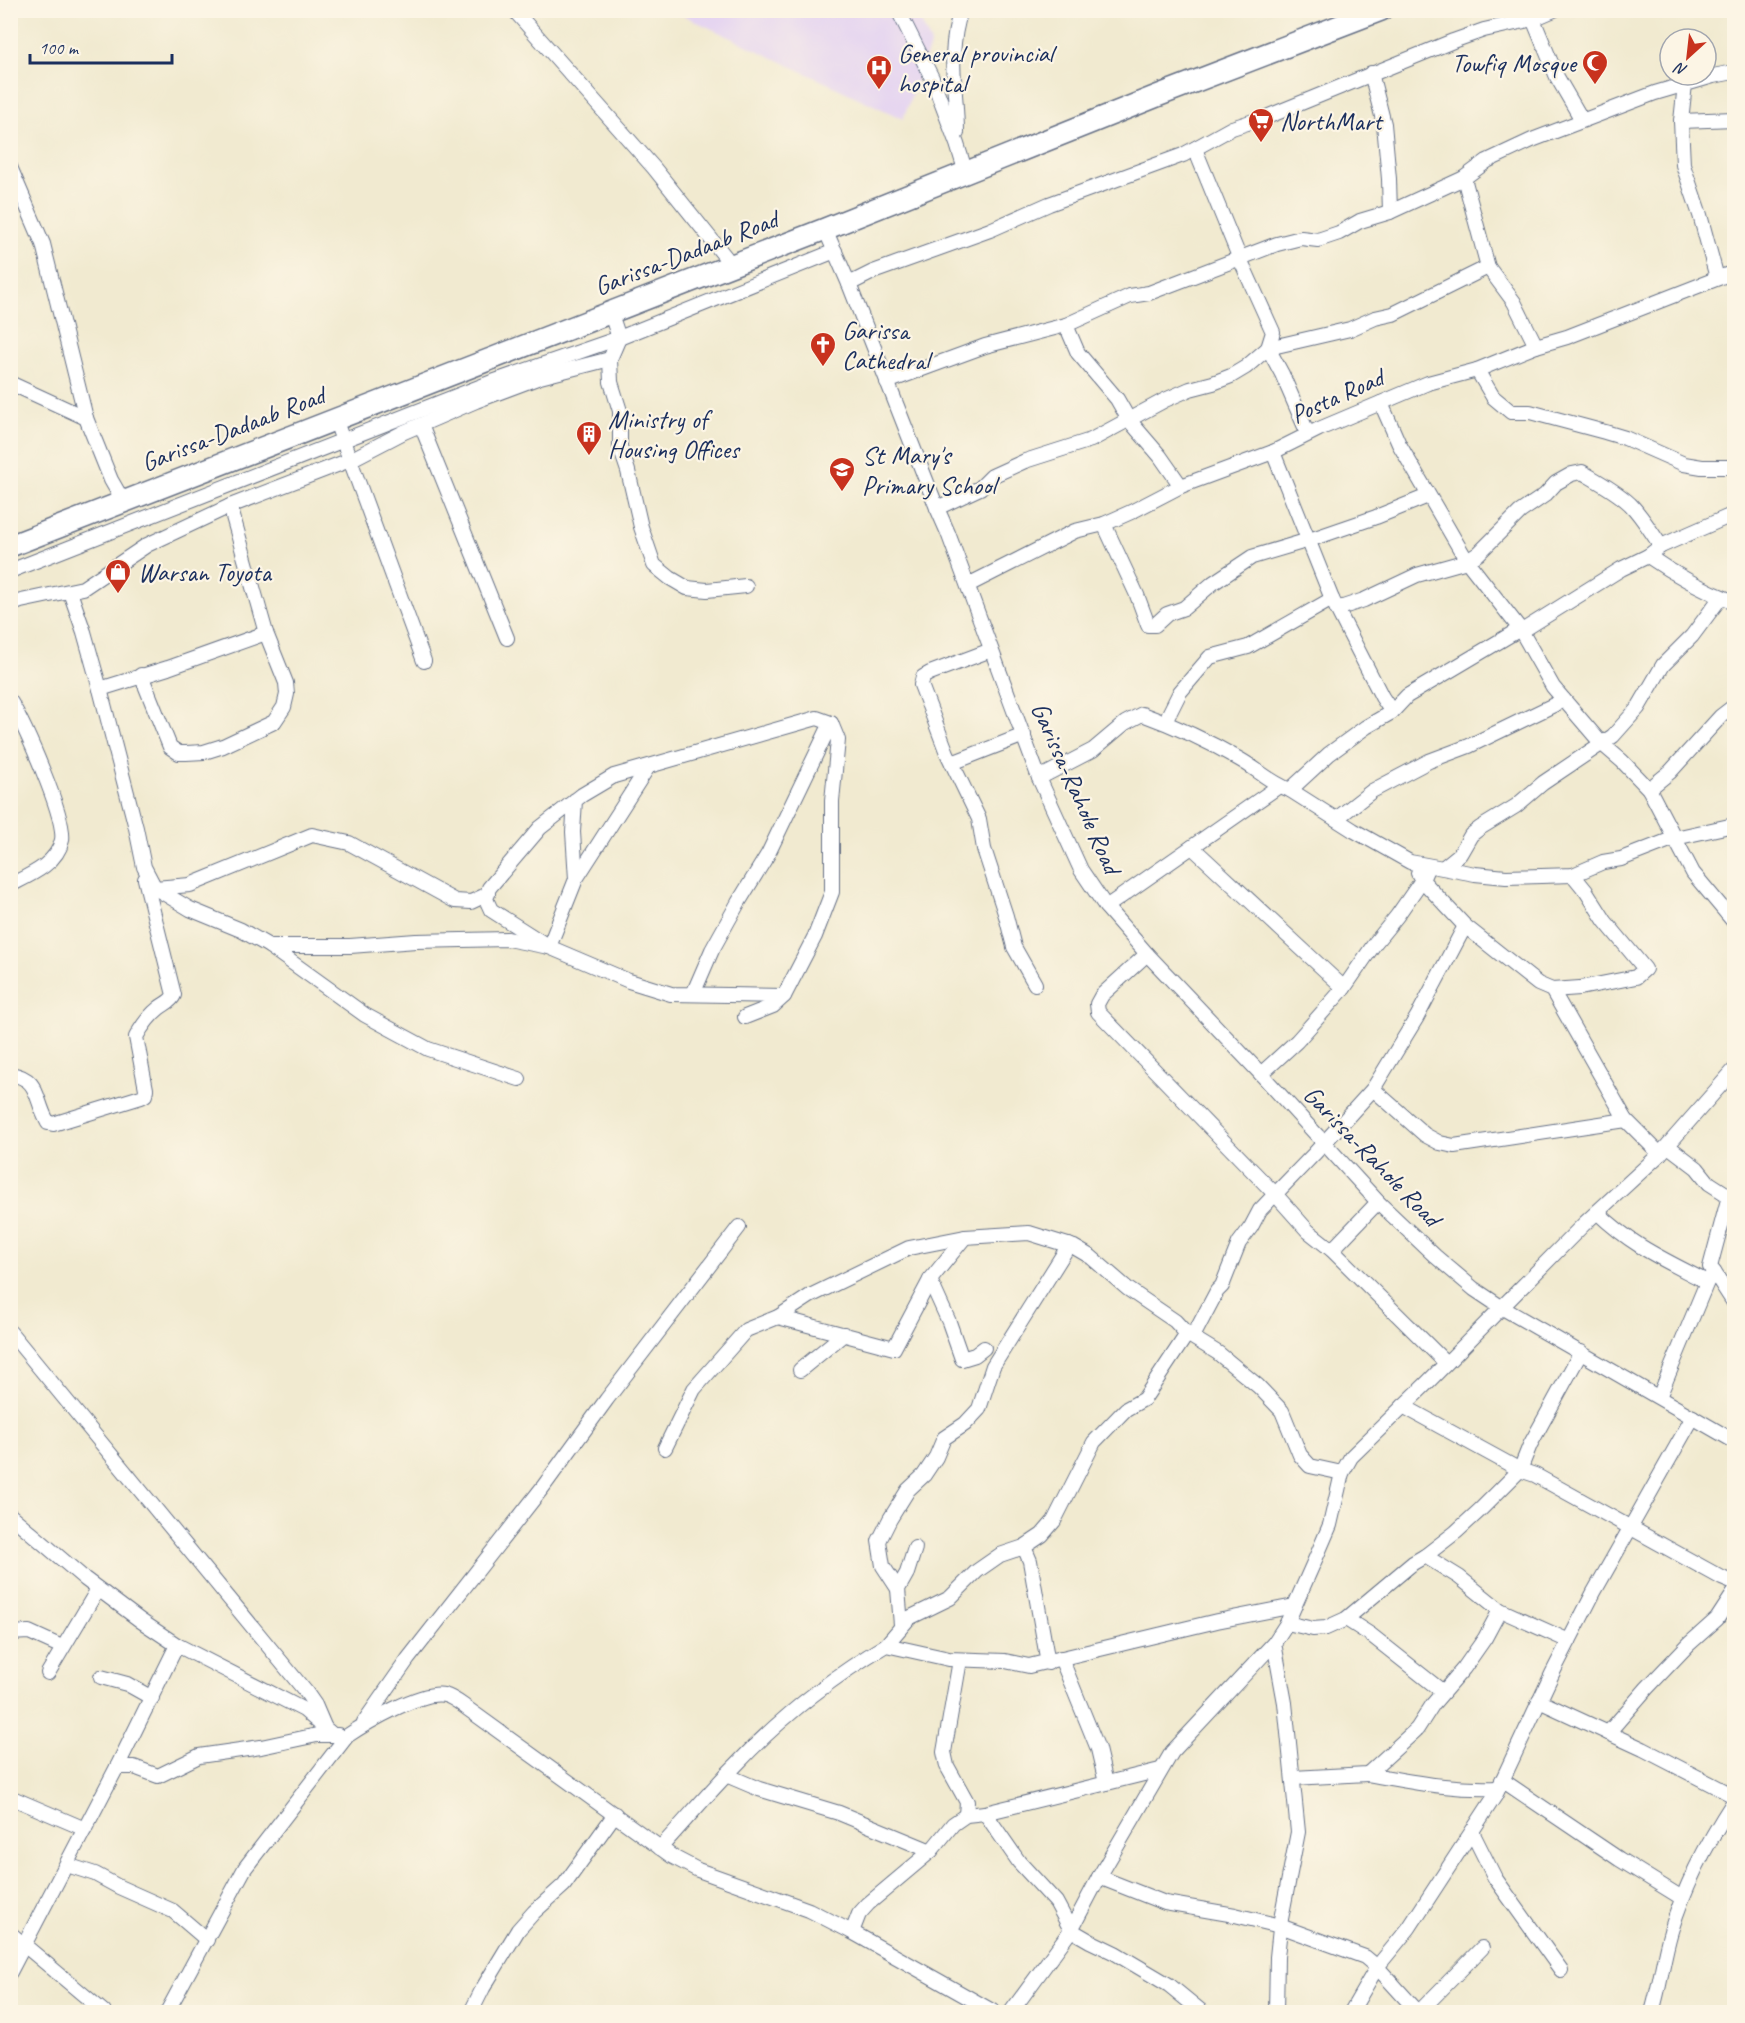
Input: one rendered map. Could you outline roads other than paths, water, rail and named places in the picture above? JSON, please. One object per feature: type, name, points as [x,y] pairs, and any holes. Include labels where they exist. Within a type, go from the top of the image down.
[{"type":"highway","name":"Garissa-Dadaab Road","points":[[10,546],[825,229],[1156,96],[1382,10]]},
{"type":"street","points":[[514,10],[654,168],[731,264]]},
{"type":"street","points":[[898,10],[932,78],[966,173]]},
{"type":"street","points":[[957,144],[957,109],[952,61],[954,32],[961,10]]},
{"type":"street","points":[[849,284],[873,272],[990,230],[1049,204],[1183,155],[1232,128],[1269,116],[1371,73],[1484,30],[1533,19],[1554,10]]},
{"type":"street","points":[[1533,19],[1557,76],[1582,120]]},
{"type":"street","points":[[1718,75],[1734,72]]},
{"type":"street","points":[[1371,73],[1384,124],[1390,212]]},
{"type":"street","points":[[887,382],[985,346],[1066,325],[1110,303],[1149,292],[1276,244],[1301,237],[1318,240],[1339,233],[1360,221],[1390,212],[1464,178],[1487,160],[1532,140],[1676,87]]},
{"type":"street","points":[[1685,87],[1681,121],[1683,165],[1700,215],[1717,278]]},
{"type":"street","points":[[1681,121],[1734,119]]},
{"type":"street","points":[[1195,149],[1273,332],[1268,348],[1308,434]]},
{"type":"street","points":[[10,167],[43,244],[86,418],[111,480],[123,501]]},
{"type":"street","points":[[1464,178],[1488,267],[1514,302],[1536,346]]},
{"type":"street","name":"Garissa-Rahole Road","points":[[825,229],[968,585],[1039,778],[1081,870],[1106,907],[1378,1202],[1435,1256],[1500,1307],[1734,1441]]},
{"type":"street","points":[[10,571],[343,439],[492,382],[619,338],[835,251]]},
{"type":"street","points":[[937,508],[980,488],[992,476],[1025,461],[1091,440],[1190,389],[1231,376],[1246,367],[1268,348],[1350,329],[1375,318],[1393,314],[1488,267]]},
{"type":"street","name":"Posta Road","points":[[968,585],[1075,531],[1104,524],[1180,486],[1273,452],[1308,434],[1428,383],[1477,370],[1734,272]]},
{"type":"street","points":[[610,311],[619,338],[610,359],[611,382],[620,411],[620,447],[641,527],[654,565],[687,588],[707,590],[746,586]]},
{"type":"street","points":[[1066,325],[1078,353],[1117,399],[1129,420],[1160,456],[1180,486]]},
{"type":"street","points":[[10,605],[83,588],[147,545],[230,506],[350,460],[404,432],[476,401],[540,377],[610,359]]},
{"type":"street","points":[[1477,370],[1493,397],[1511,412],[1530,412],[1625,438],[1684,464],[1702,467],[1734,467]]},
{"type":"street","points":[[10,383],[86,418]]},
{"type":"street","points":[[1381,403],[1399,444],[1467,561],[1520,629],[1553,687],[1601,743],[1649,789],[1693,873],[1734,922]]},
{"type":"street","points":[[335,419],[424,661]]},
{"type":"street","points":[[421,425],[507,638]]},
{"type":"street","points":[[1273,452],[1334,604],[1392,712]]},
{"type":"street","points":[[1166,722],[1180,692],[1210,657],[1248,647],[1334,604],[1364,600],[1417,575],[1467,561],[1478,554],[1520,512],[1545,495],[1556,483],[1572,474],[1582,472],[1621,496],[1631,505],[1661,546]]},
{"type":"street","points":[[1104,524],[1137,595],[1148,625],[1151,626],[1167,614],[1184,608],[1213,582],[1252,557],[1376,517],[1428,496]]},
{"type":"street","points":[[141,675],[170,747],[179,753],[204,752],[223,746],[274,722],[284,707],[287,694],[286,684],[266,633],[230,506]]},
{"type":"street","points":[[1106,907],[1192,847],[1284,788],[1366,727],[1392,712],[1407,696],[1422,686],[1520,629],[1525,629],[1661,546],[1734,514]]},
{"type":"street","points":[[1444,867],[1460,854],[1471,836],[1480,828],[1516,806],[1543,783],[1613,736],[1638,708],[1663,665],[1728,599],[1670,571],[1648,556]]},
{"type":"street","points":[[10,1074],[20,1075],[30,1080],[48,1123],[53,1124],[145,1095],[146,1089],[136,1037],[143,1024],[174,995],[145,879],[136,828],[100,689],[70,592]]},
{"type":"street","points":[[100,689],[266,633]]},
{"type":"street","points":[[992,650],[923,677],[921,685],[952,763],[979,819],[984,849],[1014,947],[1035,984]]},
{"type":"street","points":[[1336,819],[1372,791],[1429,761],[1469,746],[1564,700]]},
{"type":"street","points":[[10,701],[23,723],[40,765],[62,830],[62,841],[56,854],[47,863],[34,873],[10,885]]},
{"type":"street","points":[[1649,789],[1670,772],[1721,716],[1734,706]]},
{"type":"street","points":[[1039,778],[1093,750],[1125,723],[1142,714],[1166,722],[1240,759],[1373,842],[1410,862],[1428,866],[1506,877],[1573,875],[1603,862],[1621,859],[1675,838],[1734,825]]},
{"type":"street","points":[[745,1017],[773,1006],[784,996],[815,936],[832,892],[832,801],[838,740],[831,723],[817,718],[614,776],[575,800],[540,828],[489,888],[486,899],[491,910],[549,947],[640,984],[671,994],[784,996]]},
{"type":"street","points":[[693,994],[712,950],[768,854],[831,723]]},
{"type":"street","points":[[952,763],[1024,735]]},
{"type":"street","points":[[549,947],[576,879],[648,767]]},
{"type":"street","points":[[575,800],[573,832],[576,879]]},
{"type":"street","points":[[154,888],[190,885],[312,835],[349,843],[455,901],[471,902],[488,894]]},
{"type":"street","points":[[1192,847],[1344,988]]},
{"type":"street","points":[[1410,862],[1422,880],[1465,926],[1538,984],[1551,990],[1580,988],[1636,977],[1645,969],[1605,921],[1573,875]]},
{"type":"street","points":[[1261,1074],[1297,1041],[1344,988],[1422,880],[1428,866]]},
{"type":"street","points":[[144,867],[154,888],[190,909],[241,930],[269,946],[365,1015],[428,1049],[519,1079]]},
{"type":"street","points":[[660,1848],[726,1775],[807,1699],[857,1663],[886,1646],[909,1618],[950,1598],[976,1571],[1000,1555],[1024,1548],[1042,1535],[1054,1521],[1094,1442],[1126,1409],[1144,1399],[1187,1334],[1196,1331],[1217,1291],[1222,1286],[1239,1243],[1260,1210],[1373,1089],[1417,1017],[1465,926]]},
{"type":"street","points":[[269,946],[350,946],[425,940],[507,939],[549,947]]},
{"type":"street","points":[[1147,954],[1102,995],[1097,1004],[1098,1012],[1308,1231],[1332,1250],[1446,1363]]},
{"type":"street","points":[[1551,990],[1626,1120],[1664,1150],[1697,1168],[1708,1183],[1732,1198],[1710,1267],[1711,1277],[1659,1397]]},
{"type":"street","points":[[1011,2013],[1071,1930],[1172,1752],[1274,1643],[1287,1623],[1330,1525],[1342,1473],[1351,1457],[1500,1307],[1664,1150],[1734,1070]]},
{"type":"street","points":[[1373,1089],[1425,1135],[1440,1143],[1454,1146],[1626,1120]]},
{"type":"street","points":[[1332,1250],[1378,1202]]},
{"type":"street","points":[[1597,1212],[1615,1230],[1639,1247],[1711,1277],[1734,1303]]},
{"type":"street","points":[[361,1726],[408,1659],[543,1487],[607,1399],[739,1227]]},
{"type":"street","points":[[665,1448],[694,1389],[746,1330],[778,1317],[810,1296],[909,1248],[964,1237],[1029,1233],[1069,1245],[1091,1257],[1128,1289],[1175,1321],[1187,1334],[1218,1353],[1282,1411],[1300,1455],[1310,1466],[1342,1473]]},
{"type":"street","points":[[778,1317],[894,1348],[930,1280],[964,1237]]},
{"type":"street","points":[[901,1625],[898,1589],[884,1566],[879,1541],[908,1490],[924,1475],[936,1457],[944,1438],[965,1424],[979,1409],[993,1366],[1069,1245]]},
{"type":"street","points":[[930,1280],[949,1322],[962,1359],[975,1355],[984,1348]]},
{"type":"street","points":[[10,1332],[306,1692],[334,1732]]},
{"type":"street","points":[[800,1370],[844,1335]]},
{"type":"street","points":[[1287,1623],[1313,1629],[1326,1628],[1346,1619],[1413,1563],[1464,1525],[1520,1470],[1530,1444],[1581,1352]]},
{"type":"street","points":[[1404,1406],[1734,1583]]},
{"type":"street","points":[[1352,2013],[1377,1967],[1409,1928],[1472,1833],[1500,1784],[1594,1592],[1693,1417]]},
{"type":"street","points":[[10,1515],[98,1589],[177,1645],[304,1710],[334,1732]]},
{"type":"street","points":[[898,1589],[907,1573],[915,1548]]},
{"type":"street","points":[[1024,1548],[1030,1561],[1055,1660],[1098,1749],[1106,1783]]},
{"type":"street","points":[[1425,1556],[1459,1577],[1500,1610],[1569,1641]]},
{"type":"street","points":[[48,1673],[98,1589]]},
{"type":"street","points":[[1608,1733],[1689,1644],[1717,1619],[1734,1593]]},
{"type":"street","points":[[886,1646],[960,1660],[1005,1661],[1029,1666],[1217,1621],[1294,1606]]},
{"type":"street","points":[[1367,1774],[1417,1729],[1474,1653],[1500,1610]]},
{"type":"street","points":[[1346,1619],[1371,1635],[1443,1692]]},
{"type":"street","points":[[10,1634],[29,1632],[62,1647]]},
{"type":"street","points":[[1274,1643],[1285,1702],[1298,1832],[1280,1926],[1276,2013]]},
{"type":"street","points":[[10,1972],[117,1767],[177,1645]]},
{"type":"street","points":[[960,1660],[944,1752],[947,1766],[967,1802],[966,1815]]},
{"type":"street","points":[[101,1677],[127,1684],[152,1698]]},
{"type":"street","points":[[117,1767],[134,1767],[158,1776],[199,1756],[273,1745],[361,1726],[425,1697],[442,1694],[450,1696],[673,1857],[698,1869],[809,1910],[994,2013]]},
{"type":"street","points":[[1539,1701],[1734,1796]]},
{"type":"street","points":[[167,2013],[224,1905],[258,1849],[280,1825],[334,1732]]},
{"type":"street","points":[[852,1932],[859,1914],[867,1904],[931,1851],[953,1824],[966,1815],[985,1813],[1160,1770]]},
{"type":"street","points":[[1293,1778],[1367,1774],[1428,1786],[1466,1789],[1500,1784],[1682,1898]]},
{"type":"street","points":[[726,1775],[759,1789],[839,1812],[931,1851]]},
{"type":"street","points":[[10,1797],[85,1829]]},
{"type":"street","points":[[1652,2013],[1671,1932],[1682,1898],[1716,1828],[1734,1801]]},
{"type":"street","points":[[985,1813],[1020,1862],[1056,1902],[1071,1930],[1169,1984],[1202,2013]]},
{"type":"street","points":[[471,2013],[518,1930],[534,1911],[564,1885],[615,1814]]},
{"type":"street","points":[[1472,1833],[1495,1878],[1561,1970]]},
{"type":"street","points":[[67,1864],[95,1874],[173,1911],[207,1940]]},
{"type":"street","points":[[1100,1877],[1165,1903],[1235,1915],[1280,1926],[1365,1957],[1377,1967],[1418,2013],[1482,1948]]},
{"type":"street","points":[[10,1932],[104,2013]]},
{"type":"place","name":"Towfiq Mosque","points":[[1595,86]]},
{"type":"place","name":"General provincial hospital","points":[[879,91]]},
{"type":"place","name":"NorthMart","points":[[1261,144]]},
{"type":"place","name":"Garissa Cathedral","points":[[823,368]]},
{"type":"place","name":"Ministry of Housing Offices","points":[[589,457]]},
{"type":"place","name":"St Mary's Primary School","points":[[842,493]]},
{"type":"place","name":"Warsan Toyota","points":[[118,595]]}]
